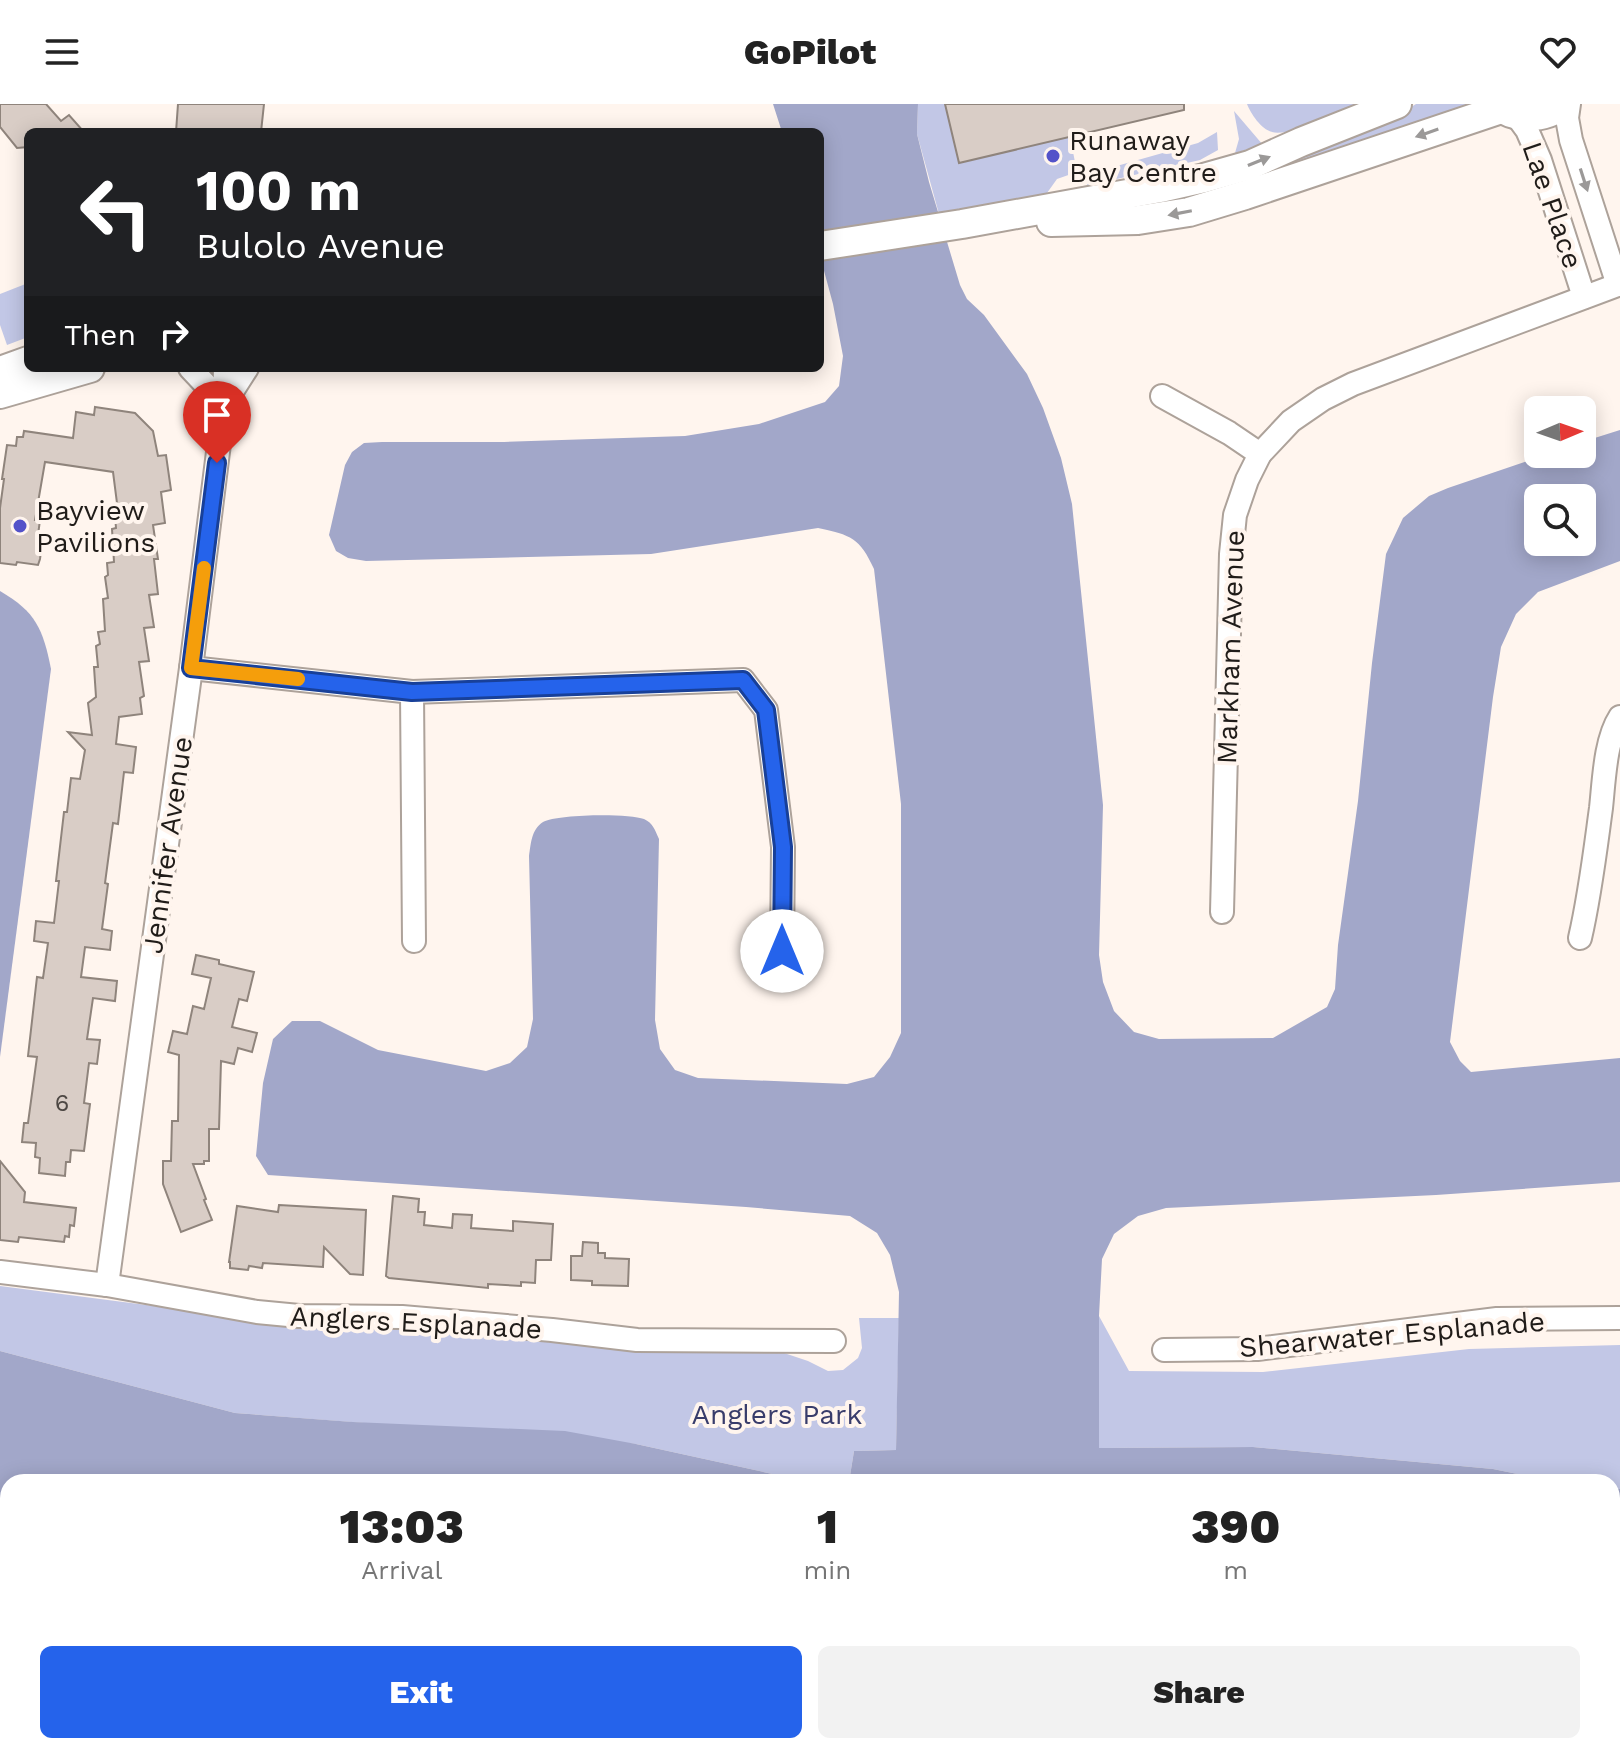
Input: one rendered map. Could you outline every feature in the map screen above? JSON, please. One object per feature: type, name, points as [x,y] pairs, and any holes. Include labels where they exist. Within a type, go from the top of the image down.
[{"type":"main road","points":[[824,245],[1160,188],[1230,171],[1397,104]]},
{"type":"main road","points":[[962,224],[1138,220],[1189,212],[1504,109],[1530,117],[1545,115],[1566,104]]},
{"type":"main road","points":[[0,371],[24,362]]},
{"type":"main road","points":[[0,394],[70,372]]},
{"type":"street","name":"Lae Place","points":[[1566,104],[1571,140],[1619,284]]},
{"type":"street","name":"Lae Place","points":[[1504,109],[1527,130],[1540,160],[1584,297]]},
{"type":"street","name":"Markham Avenue","points":[[1222,912],[1231,554],[1235,515],[1260,454],[1291,421],[1323,399],[1353,384],[1619,284]]},
{"type":"street","points":[[194,372],[224,404]]},
{"type":"street","name":"Jennifer Avenue","points":[[107,1285],[191,668],[224,404],[225,372]]},
{"type":"street","name":"Jennifer Avenue","points":[[224,404],[244,372]]},
{"type":"street","points":[[1162,396],[1260,454]]},
{"type":"street","points":[[191,668],[412,692],[743,680],[766,710],[783,847],[782,951]]},
{"type":"street","points":[[412,692],[414,941]]},
{"type":"street","points":[[1580,938],[1589,900],[1608,750],[1620,717]]},
{"type":"street","name":"Anglers Esplanade","points":[[0,1272],[107,1285],[257,1312],[299,1316],[414,1318],[637,1340],[834,1341]]},
{"type":"street","name":"Shearwater Esplanade","points":[[1164,1350],[1257,1349],[1497,1319],[1620,1318]]},
{"type":"green space","points":[[918,104],[945,104],[959,163],[1070,137],[1077,172],[1057,179],[1047,193],[939,214],[917,134]]},
{"type":"green space","points":[[1247,104],[1366,104],[1280,133],[1264,128]]},
{"type":"green space","points":[[1416,104],[1472,106],[1175,207],[992,218],[1400,114]]},
{"type":"green space","points":[[1234,111],[1263,145],[1235,153],[1239,139]]},
{"type":"green space","points":[[1217,132],[1218,150],[1200,160],[1086,186],[1099,171],[1198,143]]},
{"type":"green space","points":[[24,285],[24,339],[7,345],[0,325],[0,294]]},
{"type":"green space","name":"Anglers Park","points":[[0,1286],[278,1322],[454,1327],[615,1349],[784,1353],[828,1371],[843,1370],[858,1358],[862,1348],[859,1318],[899,1318],[896,1450],[854,1451],[850,1474],[773,1474],[636,1444],[235,1413],[0,1351]]},
{"type":"green space","points":[[1099,1316],[1129,1371],[1263,1372],[1469,1349],[1620,1345],[1620,1474],[1517,1474],[1493,1469],[1253,1447],[1099,1448]]},
{"type":"shaded area","points":[[773,104],[918,104],[917,134],[960,285],[967,299],[984,315],[1027,374],[1061,458],[1072,504],[1103,805],[1099,955],[1103,982],[1114,1011],[1134,1032],[1159,1039],[1273,1038],[1327,1007],[1335,989],[1386,554],[1403,518],[1429,496],[1524,462],[1524,468],[1596,468],[1596,438],[1620,430],[1620,561],[1538,592],[1516,614],[1501,647],[1450,1042],[1460,1061],[1471,1072],[1620,1058],[1620,1182],[1436,1195],[1166,1208],[1138,1216],[1114,1234],[1102,1259],[1099,1448],[1253,1447],[1493,1469],[1517,1474],[850,1474],[854,1451],[896,1450],[899,1292],[890,1255],[877,1233],[850,1216],[268,1175],[256,1156],[263,1083],[273,1039],[292,1021],[320,1021],[378,1050],[486,1071],[510,1063],[527,1047],[533,1019],[530,847],[539,825],[563,817],[636,817],[650,823],[659,839],[655,1020],[660,1049],[675,1070],[698,1078],[847,1084],[874,1077],[890,1057],[901,1033],[901,804],[874,569],[859,544],[847,536],[818,528],[651,554],[366,561],[348,558],[336,551],[329,535],[345,465],[352,452],[364,443],[685,436],[759,424],[825,402],[839,386],[843,356],[824,271],[824,128],[781,128]]},
{"type":"shaded area","points":[[0,591],[22,606],[36,623],[51,669],[0,1057]]},
{"type":"shaded area","points":[[0,1351],[235,1413],[353,1422],[565,1431],[773,1474],[0,1474]]},
{"type":"building","points":[[0,104],[46,104],[61,121],[69,115],[80,128],[24,128],[24,147],[17,148],[0,127]]},
{"type":"building","points":[[178,104],[264,104],[261,128],[176,128]]},
{"type":"building","points":[[945,104],[1184,104],[1184,110],[959,163]]},
{"type":"building","points":[[95,407],[135,413],[153,431],[158,456],[166,455],[171,490],[161,492],[165,523],[153,525],[158,559],[154,559],[158,594],[149,595],[154,627],[144,628],[149,661],[139,662],[144,696],[140,698],[142,714],[119,717],[116,744],[136,747],[133,773],[124,772],[118,824],[113,823],[105,883],[108,884],[102,929],[112,931],[110,950],[85,947],[81,977],[117,981],[115,1001],[93,998],[87,1039],[100,1040],[97,1064],[89,1063],[84,1103],[90,1104],[84,1151],[71,1150],[65,1176],[39,1173],[40,1158],[35,1157],[36,1143],[22,1142],[24,1123],[28,1123],[37,1057],[28,1056],[37,977],[43,978],[48,943],[34,941],[36,921],[54,923],[64,812],[67,812],[71,778],[80,779],[85,750],[68,732],[92,735],[88,703],[96,697],[96,646],[100,644],[98,632],[105,631],[103,599],[108,598],[105,577],[108,575],[107,563],[114,562],[112,529],[116,528],[114,504],[117,503],[113,472],[45,462],[35,520],[40,520],[38,535],[43,536],[38,565],[0,563],[0,508],[7,445],[16,446],[17,437],[23,437],[24,431],[73,438],[76,412],[94,415]]},
{"type":"building","points":[[196,955],[254,972],[247,1001],[239,999],[232,1027],[257,1033],[252,1052],[238,1048],[234,1064],[221,1061],[219,1129],[209,1129],[209,1161],[193,1164],[212,1220],[181,1232],[163,1184],[163,1161],[171,1161],[172,1121],[178,1121],[179,1055],[168,1052],[173,1031],[187,1034],[193,1006],[204,1009],[211,978],[192,974]]},
{"type":"building","points":[[0,1161],[25,1192],[24,1202],[76,1208],[74,1226],[70,1225],[69,1237],[65,1236],[64,1242],[19,1237],[18,1242],[0,1240]]},
{"type":"building","points":[[393,1196],[419,1199],[418,1212],[425,1212],[424,1225],[452,1228],[453,1214],[472,1215],[471,1228],[513,1231],[513,1221],[553,1224],[551,1260],[536,1260],[535,1283],[521,1282],[521,1286],[488,1284],[488,1288],[389,1278],[386,1276]]},
{"type":"building","points":[[279,1205],[366,1210],[363,1275],[350,1274],[324,1247],[323,1267],[263,1263],[262,1268],[230,1268],[237,1206],[278,1212]]},
{"type":"building","points":[[583,1242],[598,1243],[598,1253],[605,1253],[605,1258],[629,1259],[628,1286],[592,1285],[592,1281],[571,1280],[571,1256],[582,1256]]},
{"type":"slow traffic","points":[[204,568],[191,668],[298,679]]},
{"type":"place","name":"Runaway Bay Centre","points":[[1053,156]]},
{"type":"place","name":"Bayview Pavilions","points":[[20,526]]},
{"type":"route","points":[[217,463],[191,668],[412,692],[743,680],[766,710],[783,847],[782,951]]}]
